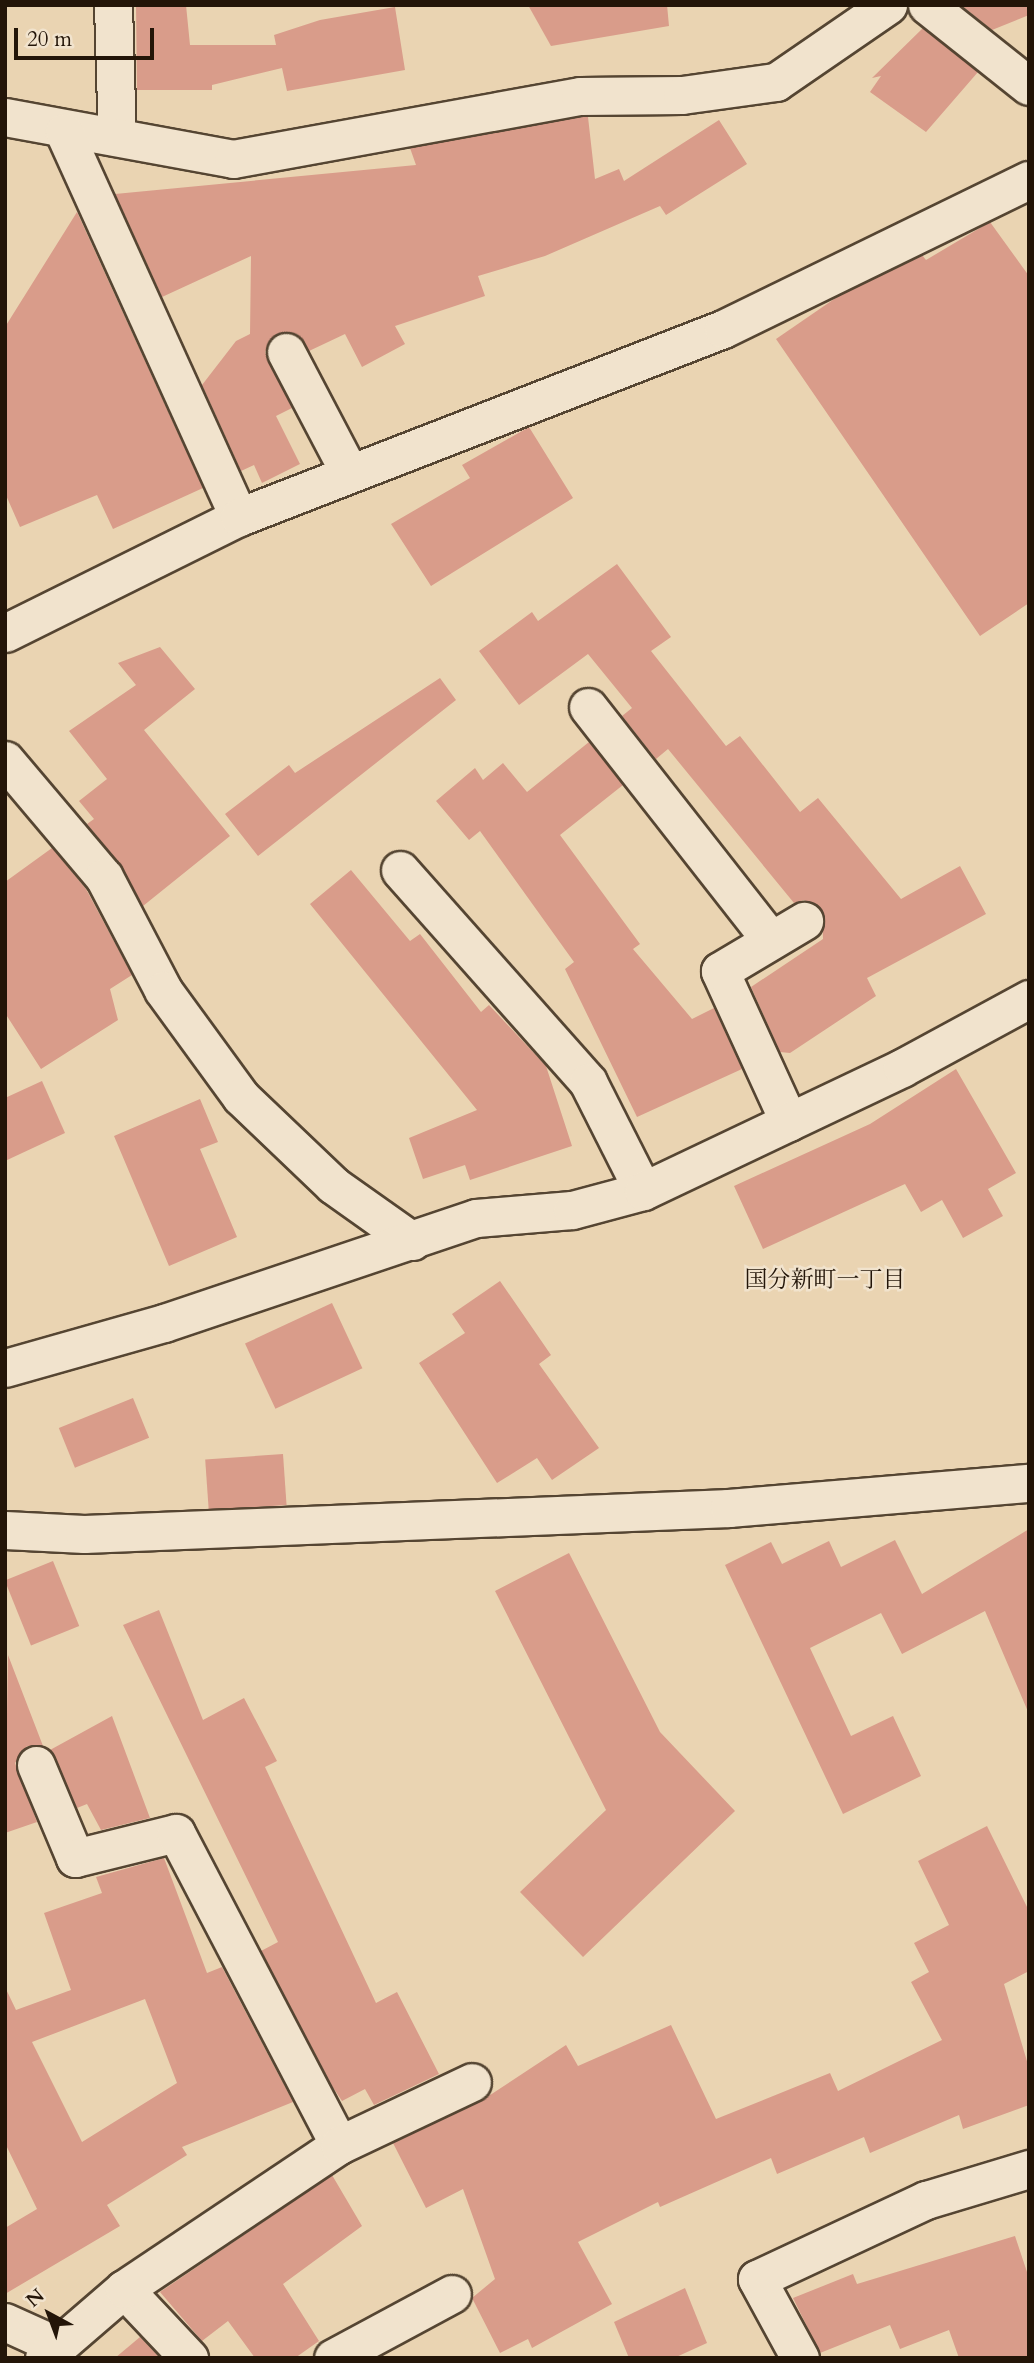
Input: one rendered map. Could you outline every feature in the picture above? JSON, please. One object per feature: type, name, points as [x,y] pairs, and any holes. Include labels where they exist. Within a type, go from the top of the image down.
[{"type":"street","points":[[113,5],[117,137]]},
{"type":"street","points":[[5,117],[64,132],[117,137],[233,159],[580,96],[682,95],[776,82],[888,5]]},
{"type":"street","points":[[927,5],[1029,86]]},
{"type":"street","points":[[64,132],[239,517]]},
{"type":"street","points":[[5,633],[239,517],[349,472],[723,329],[1029,180]]},
{"type":"street","points":[[286,352],[349,472]]},
{"type":"street","points":[[588,707],[771,940]]},
{"type":"street","points":[[5,760],[104,877],[163,990],[241,1097],[333,1185],[412,1241]]},
{"type":"street","points":[[400,870],[589,1082],[643,1191]]},
{"type":"street","points":[[789,1122],[720,971],[804,921]]},
{"type":"street","points":[[5,1368],[412,1241],[476,1218],[572,1210],[643,1191],[789,1122],[1029,999]]},
{"type":"street","points":[[5,1530],[84,1534],[729,1508],[1029,1483]]},
{"type":"street","points":[[36,1765],[75,1858],[176,1833],[339,2146]]},
{"type":"street","points":[[5,2322],[50,2352],[124,2289],[339,2146],[472,2082]]},
{"type":"street","points":[[800,2358],[757,2279],[926,2200],[1029,2169]]},
{"type":"street","points":[[124,2289],[189,2358]]},
{"type":"street","points":[[333,2358],[452,2294]]},
{"type":"building","points":[[136,5],[186,5],[190,45],[276,45],[274,35],[320,20],[395,7],[405,70],[287,91],[282,68],[212,85],[212,90],[137,90]]},
{"type":"building","points":[[528,5],[667,5],[669,26],[551,46]]},
{"type":"building","points":[[961,5],[1029,5],[1029,15],[992,30]]},
{"type":"building","points":[[923,28],[978,72],[926,132],[870,92],[881,76],[872,78]]},
{"type":"building","points":[[588,117],[595,179],[619,169],[624,181],[719,120],[747,164],[666,215],[660,206],[545,256],[478,276],[485,296],[395,326],[405,344],[362,367],[345,334],[309,351],[297,334],[276,334],[265,352],[292,408],[276,416],[300,464],[262,483],[254,465],[241,471],[202,385],[236,341],[250,334],[251,256],[162,297],[115,194],[416,165],[410,148]]},
{"type":"building","points":[[77,212],[203,488],[113,529],[97,495],[20,527],[5,493],[5,327]]},
{"type":"building","points":[[990,222],[1029,276],[1029,603],[980,636],[776,339],[840,295],[922,255],[926,260]]},
{"type":"building","points":[[529,427],[573,498],[431,586],[391,524],[470,478],[462,465]]},
{"type":"building","points":[[617,564],[671,637],[651,651],[726,746],[740,736],[800,812],[818,798],[901,899],[960,866],[986,914],[867,978],[876,996],[790,1053],[780,1052],[751,987],[823,939],[822,910],[804,900],[794,903],[668,749],[656,759],[622,716],[632,708],[588,654],[519,705],[479,651],[532,612],[538,621]]},
{"type":"building","points":[[160,647],[195,689],[144,730],[230,836],[143,906],[120,864],[87,824],[94,819],[79,801],[107,779],[69,731],[136,685],[118,663]]},
{"type":"building","points":[[440,678],[456,700],[258,856],[225,814],[289,765],[295,773]]},
{"type":"building","points":[[589,742],[623,785],[560,835],[640,944],[633,949],[692,1019],[714,1008],[742,1069],[637,1117],[565,969],[574,962],[480,831],[469,840],[436,801],[475,768],[483,780],[503,763],[527,792]]},
{"type":"building","points":[[52,848],[86,889],[132,975],[110,989],[118,1020],[41,1069],[5,1013],[5,882]]},
{"type":"building","points":[[351,870],[410,941],[420,934],[481,1012],[489,1005],[546,1066],[572,1146],[470,1180],[465,1165],[423,1179],[409,1138],[477,1110],[310,904]]},
{"type":"building","points":[[956,1069],[1016,1173],[988,1189],[1003,1216],[963,1238],[942,1200],[921,1212],[905,1184],[763,1249],[734,1186],[870,1124]]},
{"type":"building","points":[[42,1081],[65,1133],[5,1161],[5,1098]]},
{"type":"building","points":[[200,1099],[218,1142],[200,1149],[237,1237],[169,1266],[114,1136]]},
{"type":"building","points":[[500,1281],[551,1355],[539,1364],[599,1448],[552,1480],[537,1458],[497,1483],[419,1363],[465,1333],[452,1314]]},
{"type":"building","points":[[332,1303],[362,1368],[275,1409],[245,1344]]},
{"type":"building","points":[[133,1398],[149,1438],[75,1468],[59,1428]]},
{"type":"building","points":[[283,1454],[287,1505],[209,1510],[205,1459]]},
{"type":"building","points":[[1029,1529],[1029,1714],[985,1611],[902,1654],[881,1613],[810,1648],[851,1736],[893,1716],[921,1776],[843,1814],[725,1565],[771,1542],[782,1564],[829,1541],[841,1567],[895,1540],[922,1594]]},
{"type":"building","points":[[569,1553],[660,1732],[735,1811],[583,1957],[520,1892],[606,1810],[495,1591]]},
{"type":"building","points":[[53,1561],[79,1626],[31,1645],[5,1580]]},
{"type":"building","points":[[159,1610],[203,1720],[244,1698],[277,1761],[265,1767],[376,2003],[397,1992],[439,2074],[374,2105],[365,2089],[342,2101],[332,2086],[261,1951],[278,1942],[123,1625]]},
{"type":"building","points":[[8,1655],[43,1746],[27,1746],[15,1763],[37,1822],[5,1833]]},
{"type":"building","points":[[112,1716],[150,1818],[101,1830],[87,1804],[77,1808],[50,1750]]},
{"type":"building","points":[[987,1826],[1029,1911],[1029,1971],[1004,1984],[1029,2068],[1029,2105],[963,2129],[959,2115],[870,2153],[864,2137],[777,2174],[771,2158],[660,2207],[658,2202],[578,2242],[612,2304],[532,2348],[528,2339],[500,2353],[472,2298],[495,2279],[463,2189],[426,2208],[393,2143],[481,2101],[566,2045],[578,2066],[671,2025],[716,2119],[830,2073],[838,2091],[942,2040],[911,1982],[929,1972],[914,1943],[949,1925],[918,1861]]},
{"type":"building","points":[[164,1858],[207,1973],[222,1967],[293,2102],[182,2147],[187,2155],[107,2205],[120,2226],[5,2294],[5,2228],[37,2209],[5,2143],[5,1987],[16,2010],[71,1990],[44,1913],[102,1893],[96,1877]],"holes":[[[145,1999],[177,2083],[82,2142],[32,2042]]]},
{"type":"building","points":[[332,2175],[362,2226],[283,2284],[319,2341],[295,2358],[255,2358],[228,2321],[202,2341],[160,2292]]},
{"type":"building","points":[[1015,2236],[1029,2278],[1029,2358],[959,2358],[949,2330],[900,2349],[890,2325],[820,2353],[793,2298],[853,2274],[857,2284]]},
{"type":"building","points":[[685,2288],[707,2343],[674,2358],[629,2358],[614,2322]]},
{"type":"building","points":[[140,2337],[160,2358],[115,2358]]},
{"type":"district","name":"国分新町一丁目","points":[[825,1280]]}]
